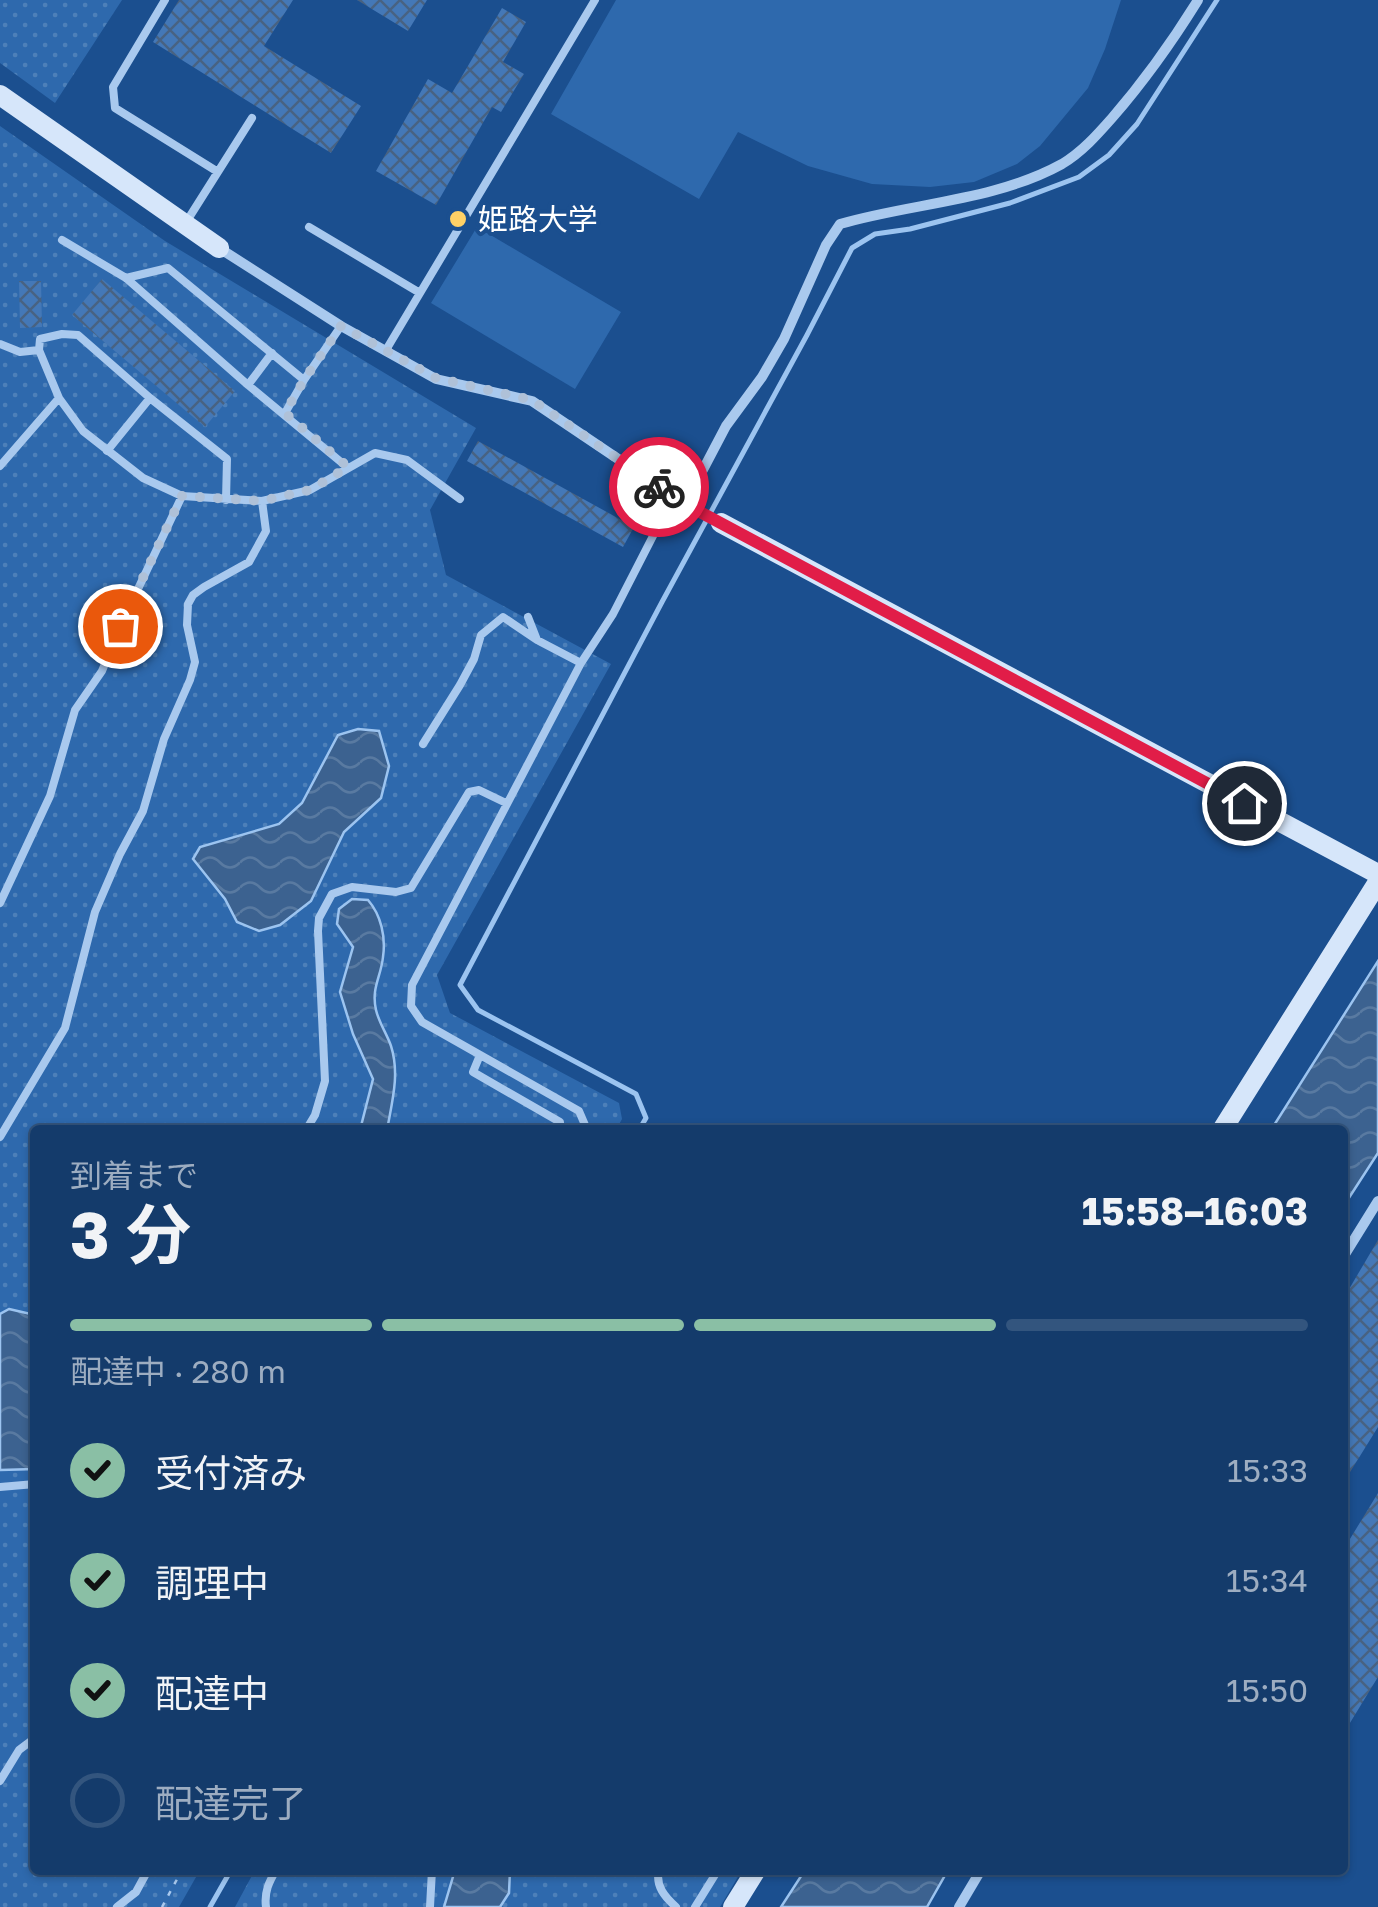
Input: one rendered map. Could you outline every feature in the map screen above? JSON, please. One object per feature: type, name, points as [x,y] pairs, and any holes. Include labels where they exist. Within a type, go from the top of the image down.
[{"type":"street","points":[[685,504],[726,426],[777,352],[826,245],[840,224],[1004,187],[1061,164],[1088,146],[1163,57],[1198,0]]},
{"type":"street","points":[[0,94],[184,226],[341,326],[436,378],[532,400],[685,504],[1378,878],[1225,1125]]},
{"type":"street","points":[[1348,1249],[1378,1201]]},
{"type":"street","points":[[733,1907],[753,1875]]},
{"type":"street","points":[[959,1907],[978,1875]]},
{"type":"lane","points":[[165,0],[113,87],[115,108],[218,172]]},
{"type":"lane","points":[[386,350],[595,0]]},
{"type":"lane","points":[[184,226],[252,118]]},
{"type":"lane","points":[[309,227],[420,294]]},
{"type":"lane","points":[[62,240],[126,278],[348,467]]},
{"type":"lane","points":[[126,278],[168,268],[304,380]]},
{"type":"lane","points":[[285,413],[341,326]]},
{"type":"lane","points":[[226,500],[227,459],[78,335],[40,338],[39,350],[59,398],[83,431],[143,478],[182,496],[226,500],[262,501],[310,490],[376,452],[407,460],[460,500]]},
{"type":"lane","points":[[0,344],[20,352],[39,350]]},
{"type":"lane","points":[[248,384],[272,353]]},
{"type":"lane","points":[[0,466],[59,398]]},
{"type":"lane","points":[[107,451],[150,398]]},
{"type":"lane","points":[[0,903],[50,796],[74,710],[102,671],[182,496]]},
{"type":"lane","points":[[584,1125],[578,1111],[422,1022],[411,1006],[412,985],[673,496]]},
{"type":"lane","points":[[0,1138],[65,1028],[94,912],[143,811],[164,738],[190,680],[194,662],[188,604],[204,587],[249,562],[266,532],[262,501]]},
{"type":"lane","points":[[422,744],[467,672],[481,635],[502,617],[581,663]]},
{"type":"lane","points":[[528,617],[537,640]]},
{"type":"lane","points":[[309,1125],[326,1081],[318,918],[332,894],[352,886],[396,892],[411,888],[468,792],[479,790],[506,803]]},
{"type":"lane","points":[[480,1055],[473,1072],[560,1125]]},
{"type":"lane","points":[[0,1487],[30,1484]]},
{"type":"lane","points":[[0,1780],[19,1750],[30,1742]]},
{"type":"lane","points":[[117,1907],[136,1892],[145,1875]]},
{"type":"lane","points":[[266,1907],[265,1896],[273,1875]]},
{"type":"lane","points":[[430,1907],[432,1875]]},
{"type":"lane","points":[[657,1875],[663,1895],[676,1907]]},
{"type":"lane","points":[[695,1907],[715,1875]]},
{"type":"path","points":[[162,1907],[179,1875]]},
{"type":"shaded area","points":[[0,0],[122,0],[55,103],[0,63]]},
{"type":"shaded area","points":[[616,0],[1121,0],[1088,88],[1040,146],[1017,164],[974,182],[930,187],[872,184],[808,166],[738,132],[699,199],[551,114]]},
{"type":"shaded area","points":[[0,126],[165,241],[476,428],[430,510],[446,575],[611,664],[437,975],[450,1013],[619,1103],[622,1119],[619,1125],[30,1125],[30,1875],[197,1875],[179,1907],[0,1907]]},
{"type":"shaded area","points":[[477,227],[621,312],[575,389],[431,303]]},
{"type":"shaded area","points":[[252,1875],[739,1875],[720,1907],[235,1907]]},
{"type":"water","points":[[358,729],[379,731],[389,766],[381,798],[344,832],[311,901],[280,925],[259,931],[237,922],[225,899],[193,859],[200,847],[279,824],[302,803],[338,735]]},
{"type":"water","points":[[352,899],[368,900],[383,934],[375,1002],[395,1067],[388,1125],[361,1125],[373,1079],[340,992],[353,947],[337,924],[339,909]]},
{"type":"water","points":[[1378,961],[1378,1153],[1348,1199],[1348,1125],[1274,1125]]},
{"type":"water","points":[[9,1309],[30,1314],[30,1469],[0,1470],[0,1314]]},
{"type":"water","points":[[454,1875],[510,1875],[509,1893],[500,1907],[444,1907]]},
{"type":"water","points":[[802,1875],[945,1875],[927,1907],[781,1907]]},
{"type":"building","points":[[179,0],[293,0],[264,46],[361,106],[331,153],[153,42]]},
{"type":"building","points":[[357,0],[427,0],[408,31]]},
{"type":"building","points":[[502,8],[526,22],[503,62],[524,74],[501,112],[492,107],[436,205],[376,171],[428,79],[452,93]]},
{"type":"building","points":[[102,279],[235,391],[205,427],[72,315]]},
{"type":"building","points":[[19,281],[41,281],[42,327],[20,328]]},
{"type":"building","points":[[478,441],[634,527],[623,547],[467,461]]},
{"type":"building","points":[[1378,1240],[1378,1427],[1348,1475],[1348,1291]]},
{"type":"building","points":[[1378,1493],[1378,1677],[1348,1726],[1348,1542]]},
{"type":"waterway","points":[[642,1125],[646,1118],[636,1094],[478,1010],[460,985],[852,248],[875,234],[1010,203],[1079,177],[1109,155],[1137,124],[1217,0]]},
{"type":"waterway","points":[[210,1907],[228,1875]]},
{"type":"way so far","points":[[120,626],[182,496],[262,501],[310,490],[348,467],[285,413],[341,326],[436,378],[532,400],[659,487]]},
{"type":"place","name":"姫路大学","points":[[458,219]]},
{"type":"route","points":[[659,487],[1244,803]]}]
